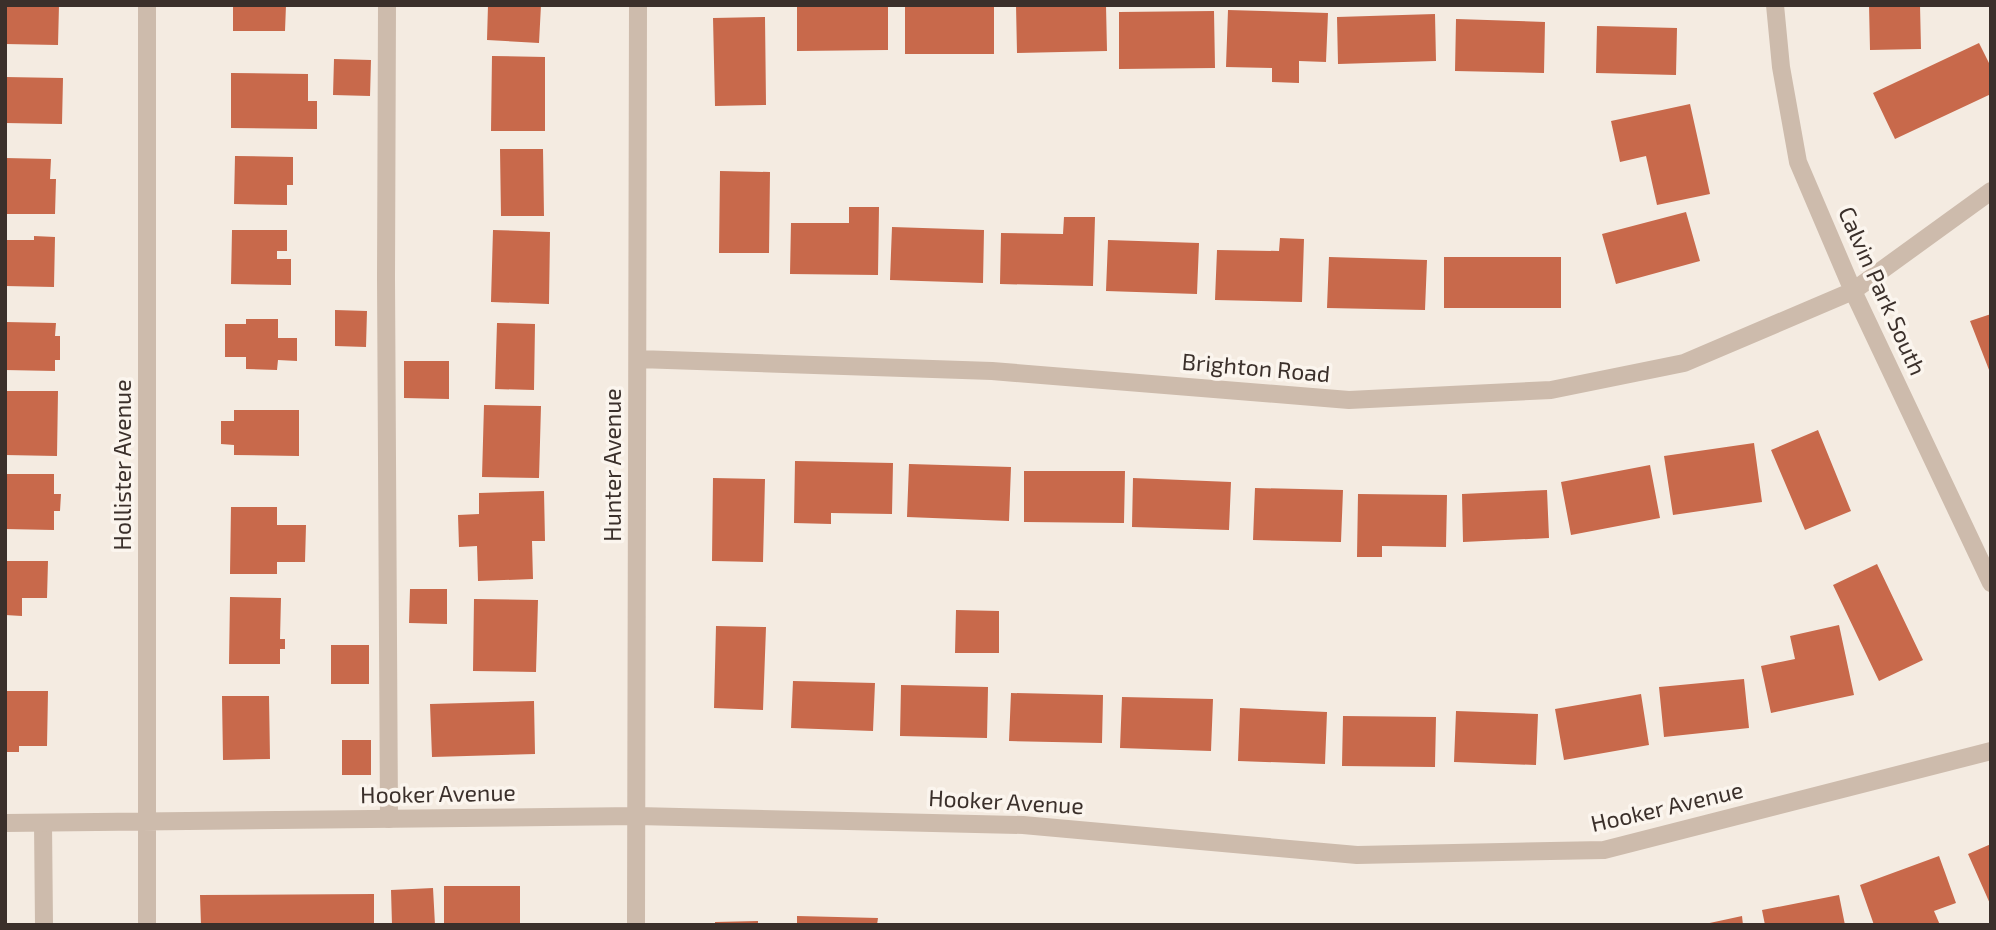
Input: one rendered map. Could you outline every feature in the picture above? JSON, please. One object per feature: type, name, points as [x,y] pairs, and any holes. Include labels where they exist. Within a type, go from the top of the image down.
[{"type":"street","name":"Hollister Avenue","points":[[147,5],[147,925]]},
{"type":"street","points":[[387,5],[388,819]]},
{"type":"street","name":"Hunter Avenue","points":[[636,925],[638,5]]},
{"type":"street","name":"Calvin Park South","points":[[1775,5],[1781,67],[1798,162],[1853,291],[1991,583]]},
{"type":"street","name":"Brighton Road","points":[[638,359],[992,371],[1349,400],[1551,390],[1684,363],[1853,291],[1991,191]]},
{"type":"street","name":"Hooker Avenue","points":[[5,823],[637,816],[1023,825],[1357,855],[1604,850],[1991,751]]},
{"type":"street","points":[[43,823],[44,925]]},
{"type":"building","points":[[5,5],[59,5],[58,45],[5,44]]},
{"type":"building","points":[[233,5],[286,5],[285,31],[233,31]]},
{"type":"building","points":[[488,5],[541,5],[539,43],[487,40]]},
{"type":"building","points":[[797,5],[888,5],[888,50],[797,51]]},
{"type":"building","points":[[905,5],[994,5],[994,54],[905,54]]},
{"type":"building","points":[[1016,5],[1106,5],[1107,51],[1017,53]]},
{"type":"building","points":[[1869,5],[1920,5],[1921,49],[1870,50]]},
{"type":"building","points":[[1228,10],[1328,13],[1326,62],[1299,61],[1299,83],[1272,82],[1272,68],[1226,67]]},
{"type":"building","points":[[1214,11],[1215,68],[1119,69],[1119,12]]},
{"type":"building","points":[[1435,14],[1436,61],[1338,64],[1337,17]]},
{"type":"building","points":[[765,17],[766,105],[715,106],[713,18]]},
{"type":"building","points":[[1456,19],[1545,22],[1544,73],[1455,71]]},
{"type":"building","points":[[1597,26],[1677,28],[1676,75],[1596,73]]},
{"type":"building","points":[[1979,43],[1991,67],[1991,94],[1895,139],[1873,93]]},
{"type":"building","points":[[492,56],[545,57],[545,131],[491,131]]},
{"type":"building","points":[[334,59],[371,60],[370,96],[333,95]]},
{"type":"building","points":[[231,73],[308,74],[308,101],[317,101],[317,129],[231,128]]},
{"type":"building","points":[[5,77],[63,78],[62,124],[5,123]]},
{"type":"building","points":[[1690,104],[1710,194],[1657,205],[1646,156],[1620,162],[1611,121]]},
{"type":"building","points":[[500,149],[543,149],[544,216],[501,216]]},
{"type":"building","points":[[235,156],[293,157],[293,185],[287,185],[287,205],[234,204]]},
{"type":"building","points":[[5,158],[51,159],[50,179],[56,179],[55,214],[5,214]]},
{"type":"building","points":[[720,171],[770,172],[769,253],[719,253]]},
{"type":"building","points":[[849,207],[879,207],[878,275],[790,274],[791,223],[849,223]]},
{"type":"building","points":[[1686,212],[1700,261],[1616,284],[1602,234]]},
{"type":"building","points":[[1064,217],[1095,217],[1093,286],[1000,284],[1001,233],[1063,234]]},
{"type":"building","points":[[892,227],[984,230],[983,283],[890,280]]},
{"type":"building","points":[[232,230],[287,230],[287,251],[277,251],[277,259],[291,259],[291,285],[231,284]]},
{"type":"building","points":[[493,230],[550,232],[549,304],[491,302]]},
{"type":"building","points":[[34,236],[55,237],[54,287],[5,286],[5,240],[34,240]]},
{"type":"building","points":[[1280,238],[1304,239],[1302,302],[1215,300],[1217,250],[1279,251]]},
{"type":"building","points":[[1108,240],[1199,243],[1197,294],[1106,291]]},
{"type":"building","points":[[1329,257],[1427,260],[1425,310],[1327,308]]},
{"type":"building","points":[[1444,257],[1561,257],[1561,308],[1444,308]]},
{"type":"building","points":[[335,310],[367,311],[366,347],[335,346]]},
{"type":"building","points":[[1991,314],[1991,375],[1970,321]]},
{"type":"building","points":[[246,319],[278,319],[278,338],[297,338],[297,361],[278,360],[277,370],[246,369],[246,357],[225,357],[225,324],[246,324]]},
{"type":"building","points":[[5,322],[56,323],[55,336],[60,336],[60,360],[55,360],[55,371],[5,370]]},
{"type":"building","points":[[497,323],[535,324],[534,390],[495,389]]},
{"type":"building","points":[[404,361],[449,361],[449,399],[404,398]]},
{"type":"building","points":[[5,391],[58,391],[57,456],[5,455]]},
{"type":"building","points":[[484,405],[541,406],[539,478],[482,477]]},
{"type":"building","points":[[234,410],[299,410],[299,456],[234,455],[234,445],[221,444],[221,421],[234,421]]},
{"type":"building","points":[[1818,430],[1851,511],[1805,530],[1771,450]]},
{"type":"building","points":[[1754,443],[1762,502],[1673,515],[1664,456]]},
{"type":"building","points":[[795,461],[893,463],[892,514],[831,513],[831,524],[794,523]]},
{"type":"building","points":[[909,464],[1011,467],[1009,521],[907,517]]},
{"type":"building","points":[[1650,465],[1660,518],[1571,535],[1561,482]]},
{"type":"building","points":[[1024,471],[1125,471],[1124,523],[1024,522]]},
{"type":"building","points":[[5,474],[54,474],[54,494],[61,494],[60,511],[54,511],[54,530],[5,529]]},
{"type":"building","points":[[713,478],[765,479],[763,562],[712,561]]},
{"type":"building","points":[[1133,478],[1231,482],[1229,530],[1132,527]]},
{"type":"building","points":[[1255,488],[1343,490],[1341,542],[1253,540]]},
{"type":"building","points":[[1547,490],[1549,538],[1463,542],[1462,494]]},
{"type":"building","points":[[544,491],[545,541],[532,541],[533,579],[478,581],[477,546],[459,547],[458,515],[479,514],[479,493]]},
{"type":"building","points":[[1358,494],[1447,495],[1446,547],[1382,546],[1382,557],[1357,557]]},
{"type":"building","points":[[231,507],[277,507],[277,525],[306,525],[305,562],[277,562],[277,574],[230,574]]},
{"type":"building","points":[[5,561],[48,561],[47,598],[22,598],[22,616],[5,615]]},
{"type":"building","points":[[1877,564],[1923,660],[1879,681],[1833,585]]},
{"type":"building","points":[[410,589],[447,589],[447,624],[409,623]]},
{"type":"building","points":[[230,597],[281,598],[280,639],[285,639],[285,649],[280,649],[280,664],[229,664]]},
{"type":"building","points":[[474,599],[538,600],[536,672],[473,671]]},
{"type":"building","points":[[956,610],[999,611],[999,653],[955,653]]},
{"type":"building","points":[[1839,625],[1854,695],[1771,713],[1761,666],[1795,659],[1790,636]]},
{"type":"building","points":[[716,626],[766,627],[763,710],[714,708]]},
{"type":"building","points":[[331,645],[369,645],[369,684],[331,684]]},
{"type":"building","points":[[1744,679],[1749,728],[1664,737],[1659,687]]},
{"type":"building","points":[[793,681],[875,683],[873,731],[791,728]]},
{"type":"building","points":[[901,685],[988,687],[987,738],[900,736]]},
{"type":"building","points":[[5,691],[48,691],[47,746],[19,746],[19,752],[5,752]]},
{"type":"building","points":[[1011,693],[1103,695],[1102,743],[1009,741]]},
{"type":"building","points":[[1641,694],[1649,745],[1564,760],[1555,709]]},
{"type":"building","points":[[222,696],[269,696],[270,759],[223,760]]},
{"type":"building","points":[[1122,697],[1213,699],[1211,751],[1120,748]]},
{"type":"building","points":[[534,701],[535,754],[432,757],[430,704]]},
{"type":"building","points":[[1240,708],[1327,712],[1325,764],[1238,761]]},
{"type":"building","points":[[1456,711],[1538,714],[1536,765],[1454,762]]},
{"type":"building","points":[[1343,716],[1436,717],[1435,767],[1342,766]]},
{"type":"building","points":[[342,740],[371,740],[371,775],[342,775]]},
{"type":"building","points":[[1991,844],[1991,906],[1968,854]]},
{"type":"building","points":[[1939,856],[1956,903],[1934,911],[1940,925],[1874,925],[1860,885]]},
{"type":"building","points":[[444,886],[520,886],[520,925],[444,925]]},
{"type":"building","points":[[433,888],[435,925],[392,925],[391,890]]},
{"type":"building","points":[[374,894],[374,925],[201,925],[200,895]]},
{"type":"building","points":[[1839,895],[1845,925],[1765,925],[1762,910]]},
{"type":"building","points":[[797,916],[878,918],[877,925],[797,925]]},
{"type":"building","points":[[1742,916],[1743,925],[1705,924]]},
{"type":"building","points":[[758,921],[758,925],[715,925],[715,922]]}]
